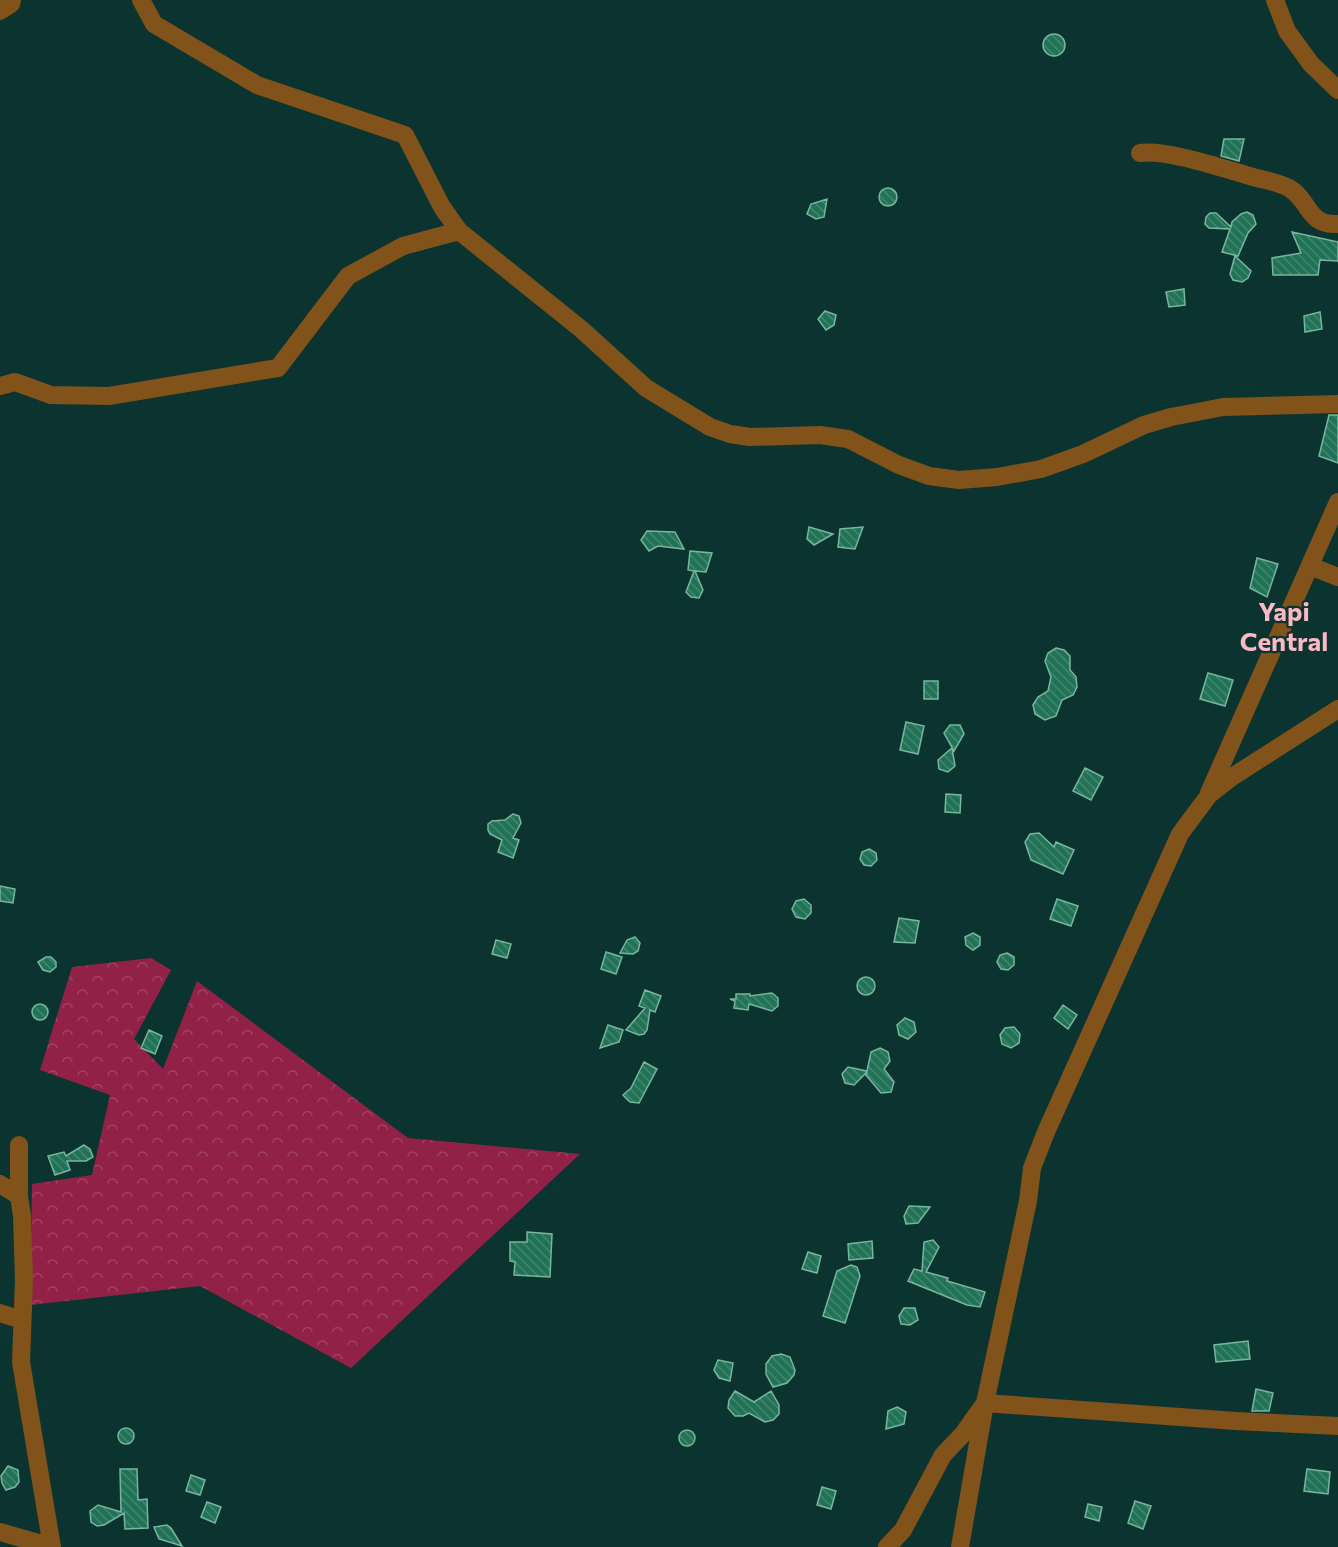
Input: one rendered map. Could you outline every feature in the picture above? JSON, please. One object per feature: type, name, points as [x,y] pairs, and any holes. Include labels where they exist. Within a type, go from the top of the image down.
[{"type":"street","points":[[0,11],[11,4],[12,0]]},
{"type":"street","points":[[141,0],[154,24],[257,85],[405,135],[442,207],[459,231],[581,329],[646,388],[710,427],[730,434],[750,437],[820,435],[848,439],[899,465],[929,476],[958,480],[998,477],[1041,469],[1083,454],[1144,425],[1192,413],[1222,407],[1338,404]]},
{"type":"street","points":[[1275,0],[1287,31],[1311,64],[1338,90]]},
{"type":"street","points":[[1140,153],[1154,153],[1200,163],[1289,188],[1301,199],[1308,212],[1320,222],[1338,224]]},
{"type":"street","points":[[0,386],[15,382],[51,395],[109,396],[278,368],[348,276],[403,246],[459,231]]},
{"type":"street","points":[[960,1547],[985,1403],[1028,1201],[1032,1168],[1180,834],[1209,795],[1338,501]]},
{"type":"street","points":[[1310,566],[1338,577]]},
{"type":"street","points":[[1209,795],[1232,777],[1338,709]]},
{"type":"street","points":[[0,1532],[52,1547],[21,1362],[22,1216],[19,1196],[19,1145]]},
{"type":"street","points":[[0,1184],[19,1196]]},
{"type":"street","points":[[0,1313],[22,1320]]},
{"type":"street","points":[[985,1403],[1338,1426]]},
{"type":"street","points":[[886,1547],[903,1530],[943,1455],[963,1434],[985,1403]]},
{"type":"green space","points":[[151,958],[171,970],[134,1039],[163,1069],[197,981],[408,1138],[580,1154],[351,1368],[200,1286],[30,1305],[32,1184],[92,1175],[110,1095],[40,1070],[72,967]]},
{"type":"building","points":[[1054,34],[1062,37],[1065,45],[1062,53],[1054,56],[1046,53],[1043,45],[1046,37]]},
{"type":"building","points":[[1224,139],[1244,139],[1239,161],[1221,156]]},
{"type":"building","points":[[888,188],[894,191],[897,197],[894,203],[888,206],[882,203],[879,197],[882,191]]},
{"type":"building","points":[[827,199],[824,217],[816,219],[807,214],[811,204]]},
{"type":"building","points":[[1247,212],[1253,215],[1256,224],[1248,233],[1238,256],[1222,252],[1230,229],[1209,228],[1205,224],[1206,217],[1210,213],[1216,213],[1231,227],[1232,222]]},
{"type":"building","points":[[1292,232],[1338,242],[1338,261],[1320,260],[1318,275],[1273,275],[1272,258],[1301,253]]},
{"type":"building","points":[[1235,256],[1251,271],[1248,278],[1242,282],[1233,280],[1230,274]]},
{"type":"building","points":[[1184,289],[1185,305],[1169,307],[1166,292]]},
{"type":"building","points":[[825,311],[836,315],[834,325],[826,330],[818,319]]},
{"type":"building","points":[[1320,312],[1322,329],[1305,332],[1304,316]]},
{"type":"building","points":[[1329,415],[1338,415],[1338,463],[1319,456]]},
{"type":"building","points":[[809,527],[833,534],[814,545],[807,539]]},
{"type":"building","points":[[863,527],[855,549],[838,547],[840,529]]},
{"type":"building","points":[[647,531],[675,532],[684,549],[658,546],[649,551],[641,540]]},
{"type":"building","points":[[690,551],[712,553],[706,572],[695,571],[703,590],[699,598],[691,597],[686,592],[694,571],[688,570]]},
{"type":"building","points":[[1257,558],[1278,564],[1267,597],[1250,588]]},
{"type":"building","points":[[1056,648],[1064,650],[1070,656],[1070,670],[1076,677],[1077,687],[1073,695],[1062,700],[1056,716],[1045,720],[1035,714],[1033,705],[1038,697],[1048,691],[1051,677],[1045,661],[1048,653]]},
{"type":"building","points":[[1208,673],[1233,680],[1225,706],[1200,699]]},
{"type":"building","points":[[924,681],[938,681],[938,699],[924,699]]},
{"type":"building","points":[[906,722],[924,726],[918,754],[900,750]]},
{"type":"building","points":[[950,725],[960,725],[964,734],[954,751],[944,733]]},
{"type":"building","points":[[952,748],[955,766],[948,772],[939,769],[938,760]]},
{"type":"building","points":[[1085,768],[1103,777],[1091,800],[1073,791]]},
{"type":"building","points":[[946,794],[961,795],[960,813],[945,812]]},
{"type":"building","points":[[513,814],[519,816],[521,823],[513,838],[519,840],[513,858],[498,852],[502,840],[490,834],[488,824],[492,821],[505,820]]},
{"type":"building","points":[[1039,833],[1054,847],[1056,842],[1074,850],[1063,874],[1031,860],[1025,842],[1030,834]]},
{"type":"building","points":[[869,849],[876,853],[877,860],[871,866],[864,865],[860,859],[862,852]]},
{"type":"building","points":[[0,886],[15,889],[13,903],[0,901]]},
{"type":"building","points":[[804,899],[811,905],[811,913],[805,919],[796,917],[792,909],[796,901]]},
{"type":"building","points":[[1057,899],[1078,906],[1071,926],[1050,919]]},
{"type":"building","points":[[899,918],[919,921],[915,943],[894,942]]},
{"type":"building","points":[[973,933],[980,937],[980,945],[973,950],[966,945],[965,937]]},
{"type":"building","points":[[635,937],[640,943],[638,951],[633,954],[620,953],[627,940]]},
{"type":"building","points":[[496,940],[511,944],[507,958],[492,954]]},
{"type":"building","points":[[606,952],[622,957],[616,974],[601,969]]},
{"type":"building","points":[[1007,953],[1014,957],[1014,965],[1008,970],[1001,969],[997,962],[1000,955]]},
{"type":"building","points":[[51,957],[56,962],[56,967],[50,972],[43,970],[38,962]]},
{"type":"building","points":[[866,977],[872,980],[875,986],[872,992],[866,995],[860,992],[857,986],[860,980]]},
{"type":"building","points":[[645,990],[661,996],[655,1012],[650,1010],[647,1030],[644,1034],[639,1035],[626,1030],[645,1008],[639,1006]]},
{"type":"building","points":[[772,993],[778,998],[778,1006],[772,1011],[749,1004],[748,1010],[734,1008],[735,1001],[730,999],[736,999],[736,994],[750,994],[750,996]]},
{"type":"building","points":[[40,1004],[46,1006],[48,1012],[46,1018],[40,1020],[34,1018],[32,1012],[34,1006]]},
{"type":"building","points":[[1063,1005],[1077,1015],[1068,1029],[1054,1018]]},
{"type":"building","points":[[905,1018],[914,1022],[916,1032],[908,1039],[899,1035],[897,1025]]},
{"type":"building","points":[[608,1025],[623,1030],[619,1042],[600,1048]]},
{"type":"building","points":[[1014,1027],[1020,1034],[1019,1043],[1011,1048],[1002,1044],[1000,1035],[1005,1028]]},
{"type":"building","points":[[149,1030],[162,1036],[155,1054],[141,1048]]},
{"type":"building","points":[[880,1048],[888,1052],[890,1061],[884,1069],[894,1082],[891,1092],[881,1093],[866,1075],[867,1072],[854,1085],[845,1083],[842,1074],[848,1067],[867,1071],[871,1052]]},
{"type":"building","points":[[644,1062],[657,1069],[639,1103],[630,1102],[623,1095],[631,1088]]},
{"type":"building","points":[[84,1145],[90,1149],[93,1157],[86,1161],[67,1161],[70,1170],[55,1175],[48,1156],[64,1152],[66,1156]]},
{"type":"building","points":[[909,1206],[930,1207],[918,1223],[906,1224],[904,1216]]},
{"type":"building","points":[[527,1232],[552,1234],[550,1277],[514,1275],[515,1262],[510,1261],[510,1242],[527,1242]]},
{"type":"building","points":[[933,1240],[939,1247],[926,1272],[985,1292],[980,1307],[967,1305],[908,1281],[914,1269],[922,1271],[924,1242]]},
{"type":"building","points":[[872,1241],[873,1258],[849,1260],[848,1244]]},
{"type":"building","points":[[808,1252],[821,1256],[817,1273],[802,1269]]},
{"type":"building","points":[[851,1265],[857,1267],[860,1276],[845,1323],[823,1316],[837,1271]]},
{"type":"building","points":[[904,1308],[915,1308],[918,1320],[910,1325],[901,1324],[899,1316]]},
{"type":"building","points":[[1248,1341],[1250,1359],[1216,1362],[1214,1345]]},
{"type":"building","points":[[781,1354],[790,1357],[795,1370],[794,1375],[787,1383],[773,1387],[766,1374],[766,1364],[772,1356]]},
{"type":"building","points":[[718,1360],[733,1363],[730,1381],[719,1378],[714,1370]]},
{"type":"building","points":[[1256,1389],[1273,1393],[1269,1411],[1252,1411]]},
{"type":"building","points":[[735,1391],[754,1402],[771,1391],[779,1405],[779,1414],[773,1420],[765,1422],[749,1413],[735,1416],[728,1408],[729,1400]]},
{"type":"building","points":[[897,1407],[906,1412],[904,1424],[886,1429],[888,1411]]},
{"type":"building","points":[[126,1428],[132,1430],[134,1436],[132,1442],[126,1444],[120,1442],[118,1436],[120,1430]]},
{"type":"building","points":[[687,1430],[693,1432],[695,1438],[693,1444],[687,1446],[681,1444],[679,1438],[681,1432]]},
{"type":"building","points":[[8,1466],[18,1470],[19,1482],[15,1487],[6,1490],[1,1476]]},
{"type":"building","points":[[120,1469],[137,1469],[138,1500],[147,1499],[148,1528],[125,1529],[124,1513],[104,1525],[97,1526],[91,1522],[90,1511],[98,1505],[121,1512]]},
{"type":"building","points":[[1307,1469],[1330,1472],[1328,1494],[1304,1491]]},
{"type":"building","points":[[191,1475],[205,1480],[200,1495],[186,1491]]},
{"type":"building","points":[[822,1487],[836,1491],[831,1509],[817,1505]]},
{"type":"building","points":[[1135,1501],[1151,1506],[1143,1529],[1128,1523]]},
{"type":"building","points":[[207,1502],[221,1507],[215,1523],[201,1517]]},
{"type":"building","points":[[1088,1504],[1102,1507],[1099,1521],[1085,1517]]},
{"type":"building","points":[[167,1525],[182,1546],[159,1539],[154,1527]]},
{"type":"district","name":"Yapi Central","points":[[1284,625]]}]
